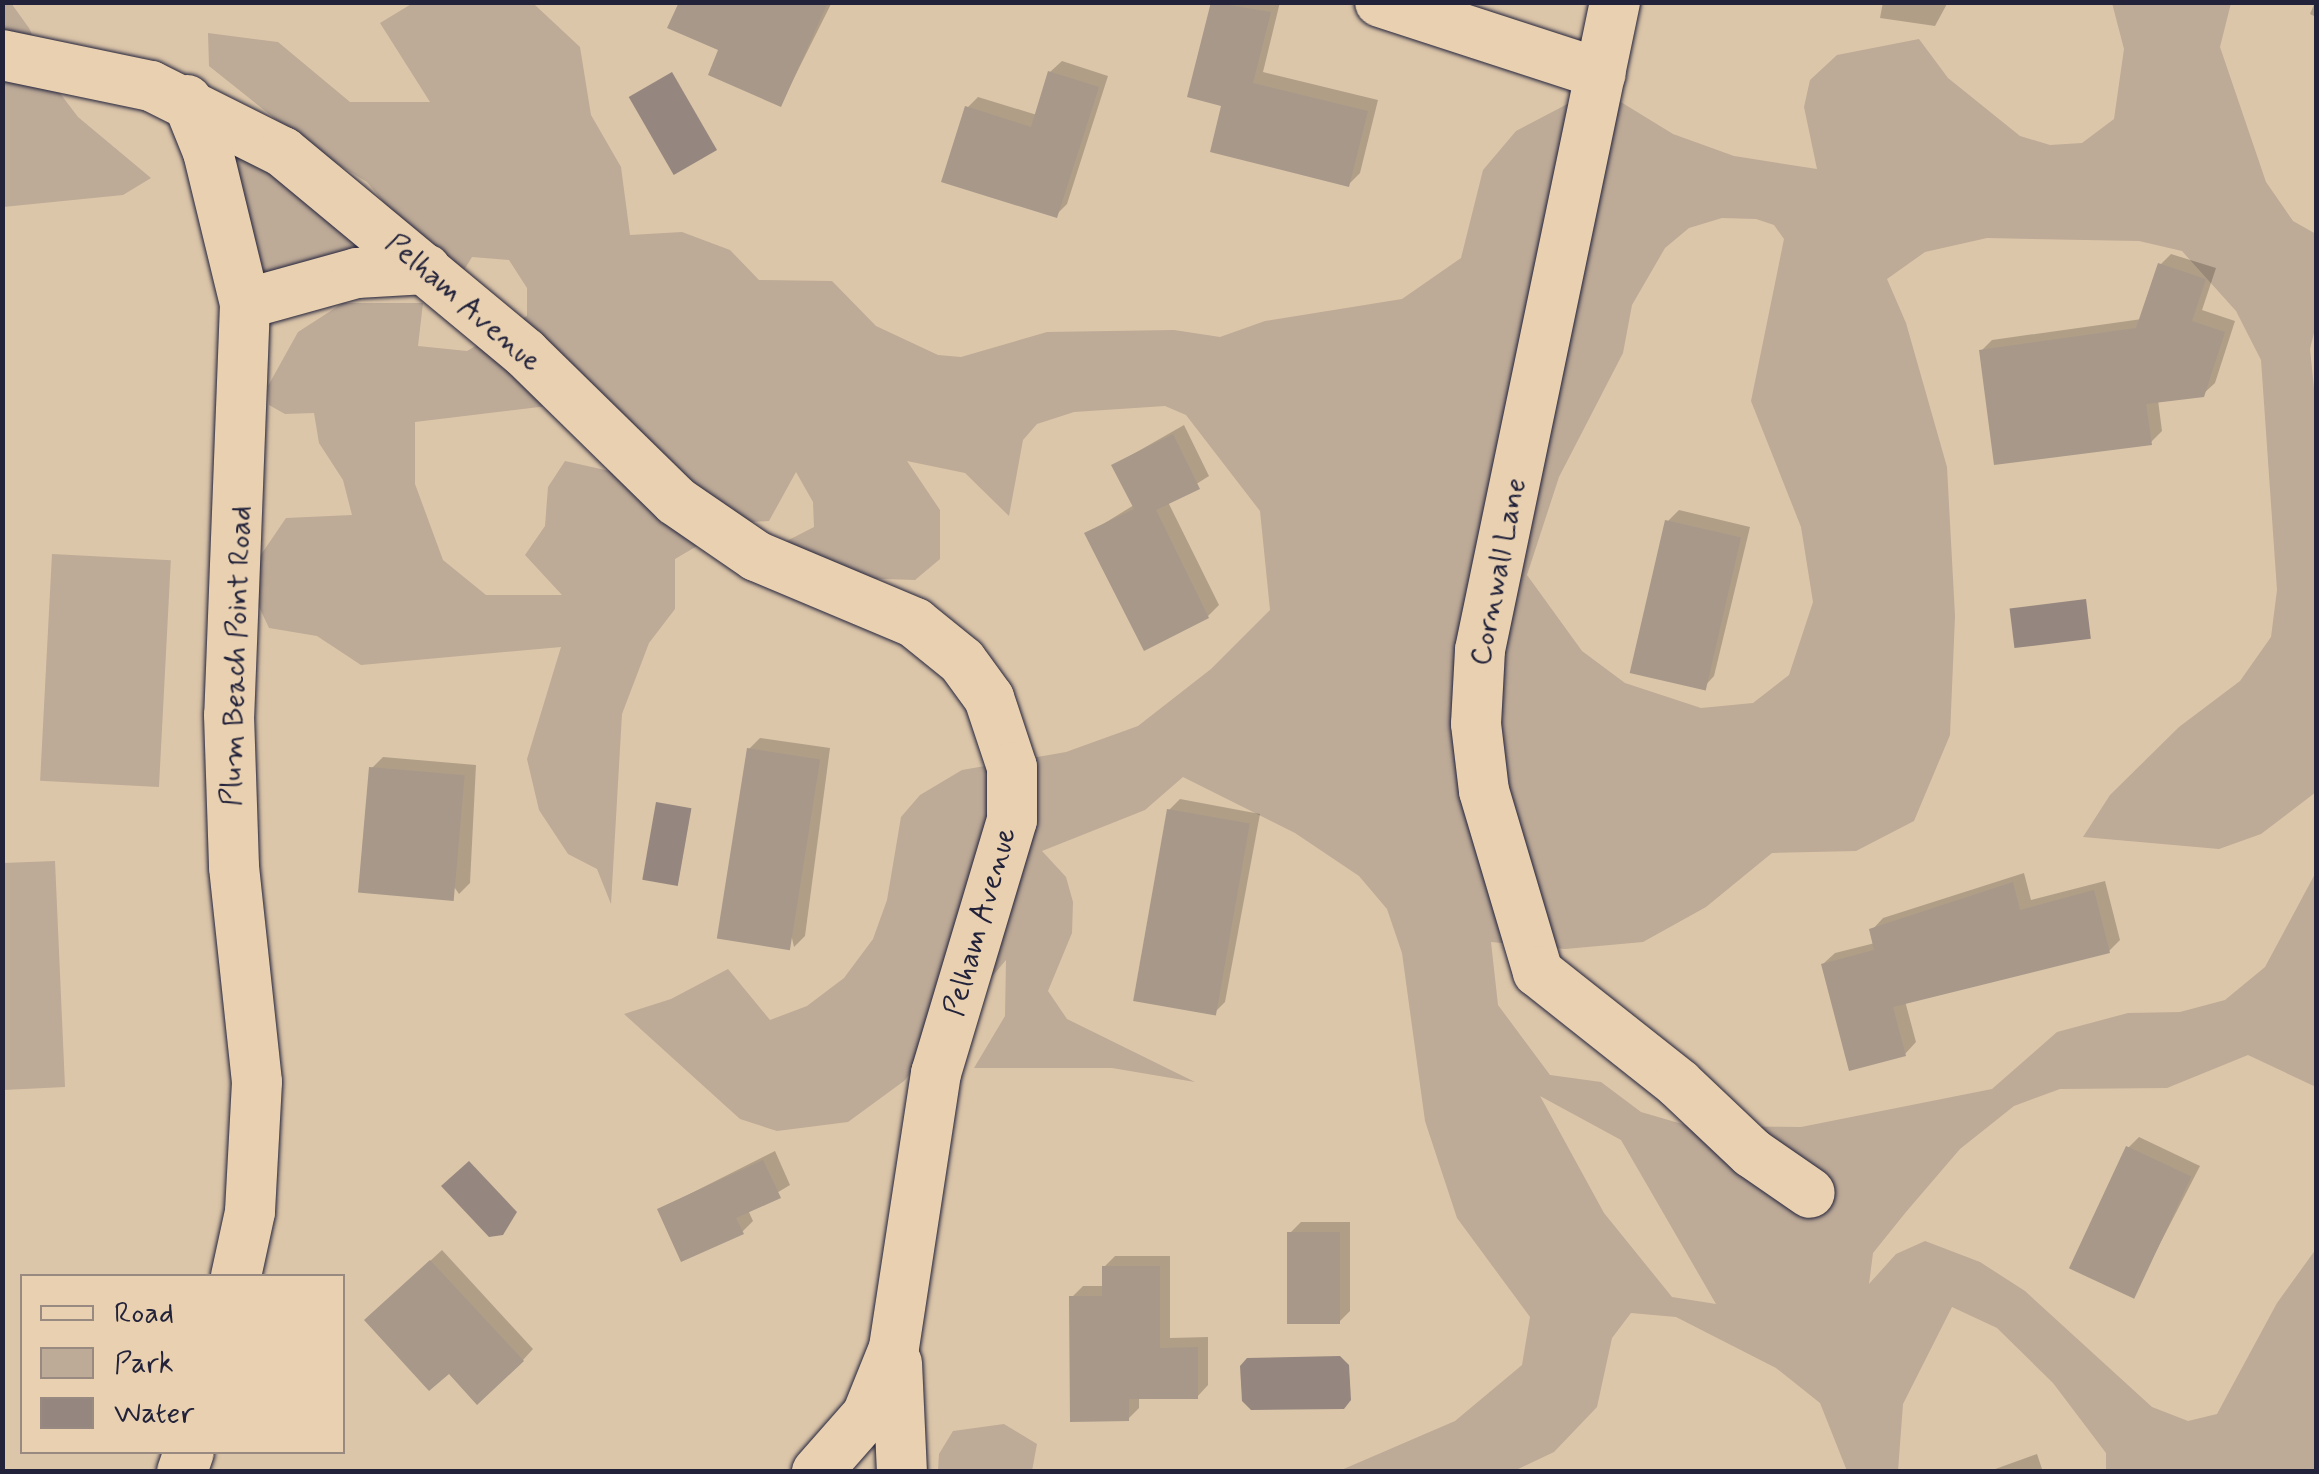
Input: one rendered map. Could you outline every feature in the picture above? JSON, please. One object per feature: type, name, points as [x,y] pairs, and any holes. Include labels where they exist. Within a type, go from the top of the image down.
[{"type":"street","points":[[1380,2],[1601,74]]},
{"type":"street","name":"Cornwall Lane","points":[[1616,2],[1480,650],[1476,724],[1484,792],[1538,972],[1678,1083],[1752,1153],[1810,1193]]},
{"type":"street","name":"Pelham Avenue","points":[[2,55],[126,78],[187,100],[283,152],[525,353],[676,501],[756,556],[915,622],[962,661],[990,698],[1012,767],[1012,820],[936,1072],[896,1334],[866,1415],[817,1472]]},
{"type":"street","name":"Plum Beach Point Road","points":[[187,100],[208,152],[245,304],[229,715],[234,868],[257,1082],[250,1212],[236,1274]]},
{"type":"street","points":[[245,304],[357,273],[426,269]]},
{"type":"street","points":[[896,1334],[902,1472]]},
{"type":"green space","points":[[2,3],[11,3],[29,28],[59,92],[78,117],[151,178],[123,195],[3,207]]},
{"type":"green space","points":[[413,3],[535,5],[580,47],[591,115],[621,167],[630,235],[682,232],[730,250],[759,280],[832,281],[876,326],[938,355],[961,357],[1047,332],[1174,330],[1220,337],[1265,321],[1402,299],[1461,258],[1483,170],[1516,131],[1598,88],[1673,134],[1734,156],[1817,169],[1804,107],[1810,80],[1837,55],[1919,39],[1948,78],[2020,136],[2050,145],[2082,143],[2114,119],[2124,49],[2112,3],[2231,3],[2220,47],[2266,182],[2293,221],[2316,234],[2316,325],[2310,349],[2316,408],[2316,792],[2261,834],[2219,849],[2083,837],[2110,795],[2179,727],[2240,681],[2271,637],[2277,590],[2261,360],[2236,311],[2182,251],[2139,241],[1987,238],[1925,252],[1887,279],[1906,323],[1947,467],[1955,616],[1950,735],[1914,821],[1856,851],[1772,853],[1706,907],[1643,942],[1565,949],[1491,942],[1498,1005],[1550,1075],[1601,1082],[1641,1112],[1689,1126],[1801,1127],[1992,1089],[2057,1032],[2128,1013],[2180,1012],[2225,1000],[2265,967],[2316,872],[2316,1087],[2248,1055],[2167,1088],[2060,1089],[2014,1106],[1960,1149],[1906,1212],[1873,1253],[1869,1284],[1896,1254],[1925,1241],[1980,1262],[2025,1291],[2152,1407],[2188,1421],[2217,1414],[2277,1303],[2316,1249],[2316,1471],[2106,1471],[2106,1453],[2053,1383],[1997,1328],[1952,1307],[1903,1404],[1898,1471],[1847,1471],[1820,1403],[1776,1368],[1676,1317],[1631,1313],[1612,1338],[1597,1407],[1554,1452],[1514,1471],[1339,1471],[1455,1421],[1522,1365],[1530,1317],[1457,1218],[1425,1121],[1402,953],[1387,909],[1359,876],[1295,833],[1183,777],[1145,810],[1042,851],[1066,877],[1073,902],[1072,933],[1048,991],[1067,1019],[1195,1082],[1112,1068],[974,1068],[1005,1016],[1006,960],[904,1081],[848,1122],[777,1131],[740,1119],[624,1014],[671,999],[728,969],[770,1020],[807,1006],[844,978],[873,939],[887,900],[901,817],[920,795],[962,770],[1066,752],[1138,726],[1211,669],[1270,610],[1260,511],[1186,415],[1165,406],[1074,412],[1037,424],[1023,440],[1009,516],[965,473],[907,461],[940,510],[940,559],[915,580],[854,578],[775,547],[814,527],[813,502],[796,472],[769,521],[736,523],[675,559],[675,609],[649,643],[622,714],[611,904],[597,869],[568,854],[539,810],[527,759],[561,647],[361,665],[317,636],[269,628],[252,592],[254,565],[286,518],[352,515],[343,480],[319,443],[314,413],[285,414],[269,405],[268,386],[298,332],[343,303],[423,303],[418,346],[467,351],[527,316],[527,288],[509,260],[472,257],[461,275],[426,253],[367,182],[313,149],[209,66],[208,33],[278,42],[350,102],[430,102],[380,23]],"holes":[[[1722,218],[1756,219],[1774,225],[1784,239],[1751,401],[1801,527],[1813,602],[1789,675],[1753,703],[1701,708],[1625,683],[1582,651],[1527,575],[1559,477],[1623,353],[1632,305],[1665,248],[1689,228]],[[606,399],[614,472],[565,461],[548,487],[545,526],[525,555],[562,595],[486,595],[443,560],[415,484],[415,422]],[[1540,1096],[1621,1140],[1716,1304],[1672,1297],[1604,1213]]]},
{"type":"green space","points":[[214,137],[300,175],[382,256],[266,281],[242,198]]},
{"type":"green space","points":[[52,554],[171,560],[159,787],[40,781]]},
{"type":"green space","points":[[55,861],[65,1087],[3,1090],[3,863]]},
{"type":"green space","points":[[1004,1424],[1037,1444],[1032,1471],[938,1471],[939,1454],[953,1431]]},
{"type":"water","points":[[672,72],[717,150],[674,175],[629,97]]},
{"type":"water","points":[[2086,599],[2091,639],[2014,648],[2010,608]]},
{"type":"water","points":[[656,802],[691,808],[678,886],[642,880]]},
{"type":"water","points":[[469,1161],[517,1212],[503,1235],[489,1237],[441,1186]]},
{"type":"water","points":[[1340,1356],[1349,1365],[1351,1400],[1344,1409],[1251,1410],[1242,1401],[1240,1366],[1247,1358]]},
{"type":"building","points":[[679,2],[828,2],[781,107],[708,75],[718,50],[667,28]]},
{"type":"building","points":[[1211,2],[1271,12],[1253,83],[1368,111],[1349,187],[1210,152],[1221,106],[1187,97]]},
{"type":"building","points":[[1048,71],[1099,87],[1057,218],[941,182],[965,106],[1031,127]]},
{"type":"building","points":[[2158,263],[2206,279],[2192,321],[2225,332],[2204,397],[2146,404],[2152,445],[1994,465],[1979,350],[2136,328]]},
{"type":"building","points":[[1173,434],[1200,489],[1156,510],[1209,618],[1144,651],[1084,533],[1134,509],[1111,465]]},
{"type":"building","points":[[1665,520],[1741,538],[1706,691],[1630,673]]},
{"type":"building","points":[[747,748],[820,760],[790,950],[717,939]]},
{"type":"building","points":[[369,767],[465,775],[454,901],[358,893]]},
{"type":"building","points":[[1167,809],[1250,824],[1216,1016],[1133,1001]]},
{"type":"building","points":[[2013,882],[2020,910],[2094,890],[2110,953],[1893,1007],[1906,1056],[1849,1071],[1821,964],[1874,950],[1869,929]]},
{"type":"building","points":[[2126,1146],[2191,1176],[2134,1299],[2069,1268]]},
{"type":"building","points":[[763,1160],[781,1198],[736,1218],[744,1234],[681,1262],[657,1209]]},
{"type":"building","points":[[1287,1232],[1340,1232],[1340,1324],[1287,1324]]},
{"type":"building","points":[[430,1260],[524,1361],[477,1405],[449,1374],[429,1391],[364,1320]]},
{"type":"building","points":[[1102,1266],[1160,1266],[1160,1348],[1198,1347],[1198,1399],[1129,1399],[1129,1421],[1070,1422],[1069,1296],[1102,1296]]}]
